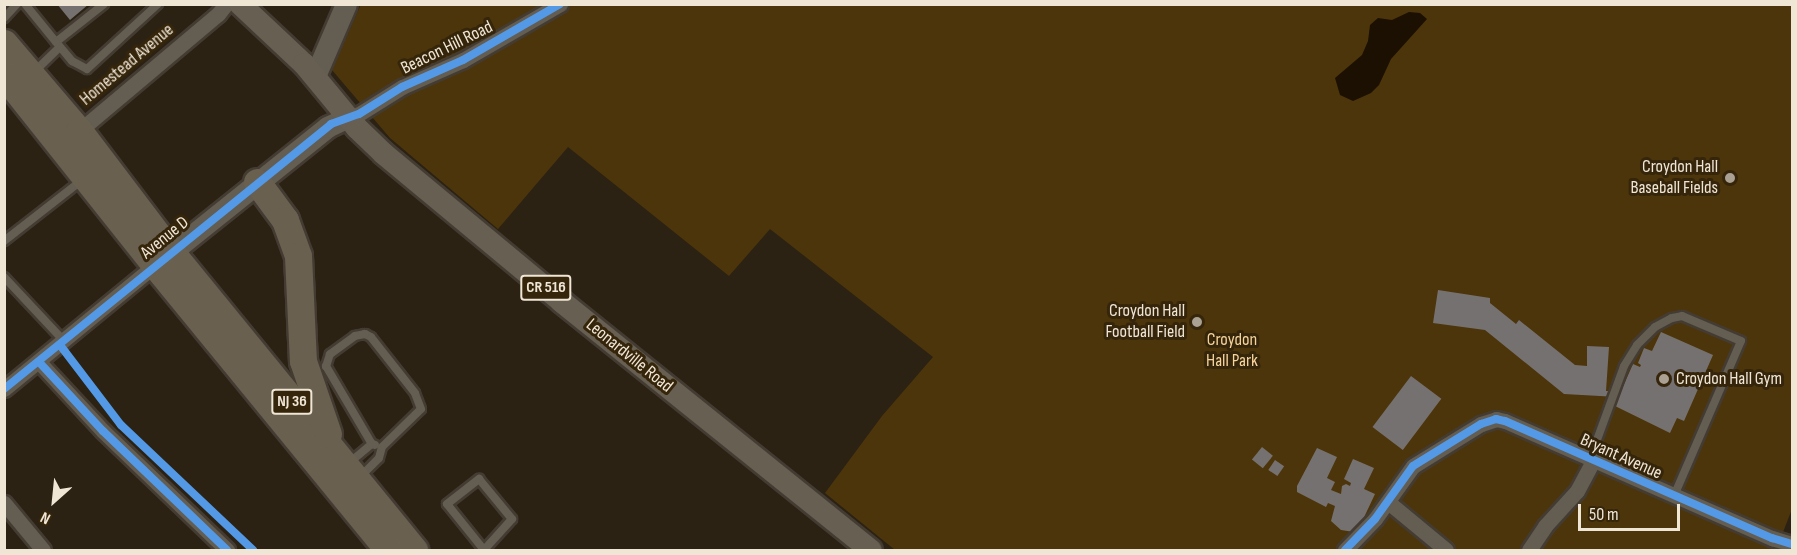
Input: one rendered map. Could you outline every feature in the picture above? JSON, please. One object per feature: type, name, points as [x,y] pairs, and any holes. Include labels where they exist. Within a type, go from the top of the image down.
[{"type":"highway","name":"NJ 36","points":[[4,43],[79,131],[163,259],[388,550]]},
{"type":"highway","name":"NJ 36","points":[[4,75],[86,177],[163,259],[345,467],[414,550]]},
{"type":"highway","points":[[256,182],[285,220],[294,240],[300,276],[303,361],[345,467]]},
{"type":"main road","name":"Leonardville Road","points":[[240,4],[315,76],[367,138],[419,184],[871,550]]},
{"type":"street","name":"Homestead Avenue","points":[[79,131],[218,14],[226,4]]},
{"type":"street","points":[[315,76],[346,4]]},
{"type":"street","name":"Beacon Hill Road","points":[[348,117],[359,114],[402,87],[463,60],[560,4]]},
{"type":"street","name":"Avenue D","points":[[4,389],[256,182],[331,124],[348,117]]},
{"type":"street","points":[[39,362],[103,431],[227,550]]},
{"type":"street","name":"Bryant Avenue","points":[[1388,502],[1409,470],[1424,458],[1486,422],[1505,421],[1674,497],[1772,538],[1792,544]]},
{"type":"street","points":[[1529,550],[1545,526],[1570,500],[1591,461]]},
{"type":"street","points":[[1345,550],[1388,502],[1446,550]]},
{"type":"street","points":[[4,503],[43,550]]},
{"type":"street","points":[[1790,550],[1792,544]]},
{"type":"lane","points":[[4,18],[17,4]]},
{"type":"lane","points":[[25,4],[72,61],[87,69],[158,4]]},
{"type":"lane","points":[[31,75],[58,44],[104,4]]},
{"type":"lane","points":[[143,4],[151,11]]},
{"type":"lane","points":[[4,240],[86,177]]},
{"type":"lane","points":[[4,277],[64,341]]},
{"type":"lane","points":[[1591,461],[1624,366],[1637,345],[1655,327],[1672,318],[1682,316],[1741,341],[1674,497]]},
{"type":"lane","points":[[345,467],[379,458],[382,447],[422,409],[415,393],[371,337],[365,334],[355,336],[330,354],[326,366],[372,444],[382,447]]},
{"type":"lane","points":[[345,467],[372,444]]},
{"type":"lane","points":[[479,479],[512,519],[484,550],[447,504],[479,479]]},
{"type":"green space","name":"Croydon Hall Park","points":[[361,4],[1792,5],[1792,509],[1776,550],[895,550],[825,493],[882,416],[933,357],[770,229],[729,276],[568,147],[498,229],[390,138],[332,70]]},
{"type":"shaded area","points":[[1409,12],[1420,13],[1427,19],[1391,59],[1379,85],[1371,93],[1353,101],[1340,95],[1335,78],[1362,55],[1368,41],[1370,25],[1378,18],[1392,20]]},
{"type":"building","points":[[57,4],[89,4],[70,20]]},
{"type":"building","points":[[1438,290],[1490,298],[1490,303],[1516,324],[1519,320],[1575,365],[1587,366],[1587,346],[1609,347],[1606,391],[1621,391],[1633,364],[1640,367],[1638,363],[1644,348],[1652,351],[1661,332],[1713,355],[1684,421],[1677,418],[1670,433],[1615,406],[1618,397],[1564,394],[1485,330],[1433,323]]},
{"type":"building","points":[[1411,376],[1441,399],[1403,450],[1372,427]]},
{"type":"building","points":[[1262,447],[1273,456],[1263,468],[1252,459]]},
{"type":"building","points":[[1317,448],[1337,457],[1327,478],[1335,482],[1331,490],[1341,494],[1342,486],[1346,484],[1350,486],[1351,483],[1344,479],[1353,459],[1374,468],[1364,489],[1375,494],[1359,528],[1357,527],[1354,532],[1341,530],[1331,521],[1335,506],[1328,503],[1326,507],[1297,492],[1297,486]]},
{"type":"building","points":[[1275,460],[1284,466],[1277,476],[1268,470]]},
{"type":"cycle path","points":[[4,389],[331,124],[359,114],[402,87],[463,60],[560,4]]},
{"type":"cycle path","points":[[60,345],[121,425],[253,550]]},
{"type":"cycle path","points":[[39,362],[103,431],[227,550]]},
{"type":"cycle path","points":[[1345,550],[1375,519],[1413,466],[1481,424],[1496,419],[1772,538],[1792,544]]},
{"type":"place","name":"Croydon Hall Baseball Fields","points":[[1730,178]]},
{"type":"place","name":"Croydon Hall Football Field","points":[[1197,322]]},
{"type":"place","name":"Croydon Hall Gym","points":[[1664,379]]}]
